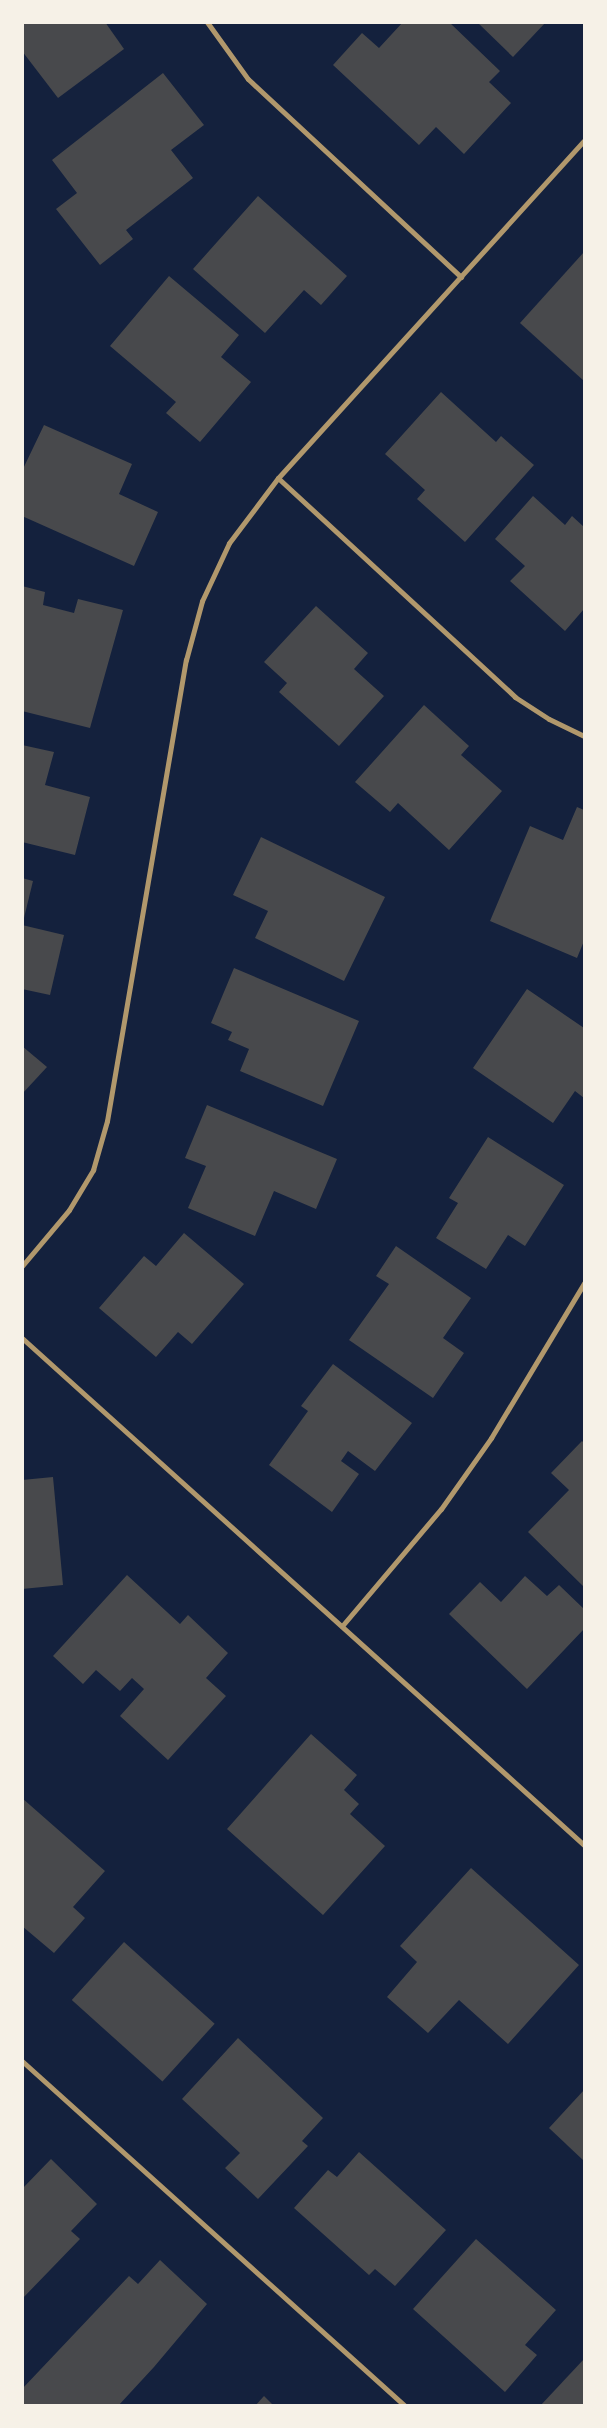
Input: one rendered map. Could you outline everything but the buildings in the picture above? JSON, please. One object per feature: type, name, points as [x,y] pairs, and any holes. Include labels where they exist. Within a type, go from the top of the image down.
[{"type":"street","points":[[206,22],[248,79],[461,277]]},
{"type":"street","points":[[22,1266],[69,1210],[93,1170],[107,1121],[189,652],[202,602],[229,543],[278,478],[584,141]]},
{"type":"street","points":[[278,478],[515,697],[549,719],[584,736]]},
{"type":"street","points":[[342,1626],[441,1508],[491,1438],[584,1283]]},
{"type":"street","points":[[22,1338],[584,1845]]},
{"type":"street","points":[[22,2061],[405,2406]]}]
